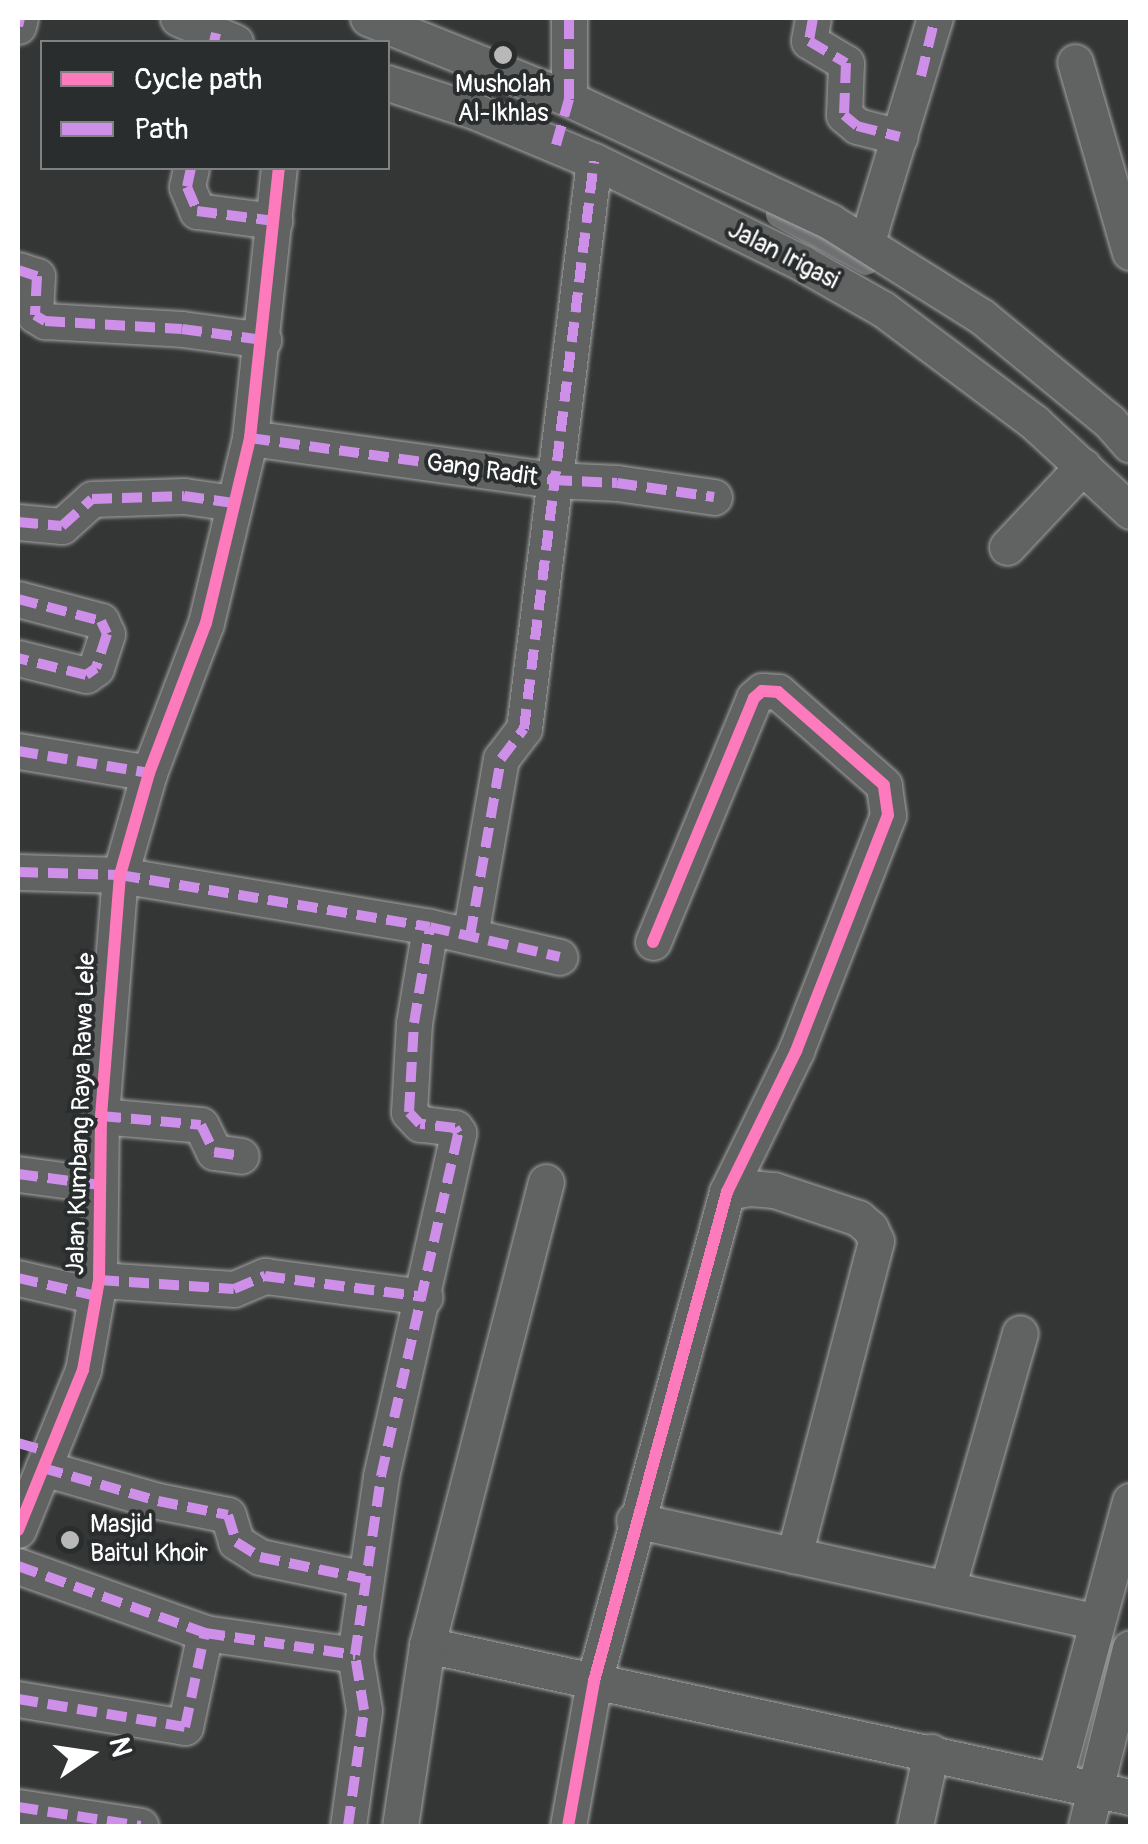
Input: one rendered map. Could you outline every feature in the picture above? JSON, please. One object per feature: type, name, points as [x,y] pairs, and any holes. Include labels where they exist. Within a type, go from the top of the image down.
[{"type":"street","points":[[18,26],[20,18]]},
{"type":"street","points":[[178,18],[222,39]]},
{"type":"street","points":[[368,18],[569,99],[860,239],[981,316],[1110,422],[1130,445]]},
{"type":"street","points":[[569,18],[569,99]]},
{"type":"street","points":[[814,18],[809,41],[846,63],[844,115],[857,126],[900,138]]},
{"type":"street","points":[[860,239],[871,228],[935,18]]},
{"type":"street","points":[[1075,62],[1130,252]]},
{"type":"street","name":"Jalan Irigasi","points":[[390,83],[594,161],[802,263],[882,309],[1034,422],[1130,511]]},
{"type":"street","points":[[470,936],[501,759],[524,729],[594,161]]},
{"type":"street","points":[[190,170],[187,187],[197,211],[274,221]]},
{"type":"street","name":"Jalan Kumbang Raya Rawa Lele","points":[[21,1513],[36,1454],[83,1370],[98,1288],[101,1116],[109,972],[120,875],[149,773],[206,623],[250,438],[278,170]]},
{"type":"street","points":[[18,270],[37,276],[35,315],[44,321],[182,329],[263,340]]},
{"type":"street","name":"Gang Radit","points":[[250,438],[552,480],[617,483],[714,497]]},
{"type":"street","points":[[1007,547],[1082,466]]},
{"type":"street","points":[[18,522],[62,526],[92,499],[184,496],[234,503]]},
{"type":"street","points":[[18,599],[101,621],[107,634],[96,668],[86,675],[18,658]]},
{"type":"street","points":[[568,1826],[594,1681],[634,1520],[727,1192],[796,1050],[888,815],[884,786],[778,692],[762,692],[754,698],[653,942]]},
{"type":"street","points":[[18,751],[149,773]]},
{"type":"street","points":[[18,872],[120,875],[430,927],[560,958]]},
{"type":"street","points":[[348,1826],[364,1710],[355,1655],[381,1476],[425,1297],[458,1133],[455,1128],[420,1124],[409,1112],[414,1023],[430,927]]},
{"type":"street","points":[[101,1116],[200,1125],[214,1152],[240,1156]]},
{"type":"street","points":[[18,1174],[100,1185]]},
{"type":"street","points":[[400,1826],[427,1645],[546,1182]]},
{"type":"street","points":[[727,1192],[750,1188],[791,1196],[858,1218],[870,1228],[876,1241],[794,1555]]},
{"type":"street","points":[[18,1278],[98,1288],[234,1290],[265,1276],[425,1297]]},
{"type":"street","points":[[947,1589],[1020,1333]]},
{"type":"street","points":[[36,1454],[158,1502],[222,1513],[232,1520],[236,1542],[260,1556],[365,1579]]},
{"type":"street","points":[[1056,1780],[1095,1621],[1130,1501]]},
{"type":"street","points":[[634,1520],[1095,1621]]},
{"type":"street","points":[[18,1566],[205,1633],[355,1655]]},
{"type":"street","points":[[18,1699],[185,1727],[205,1633]]},
{"type":"street","points":[[427,1645],[1130,1797]]},
{"type":"street","points":[[1086,1826],[1130,1648]]},
{"type":"street","points":[[915,1826],[931,1752]]},
{"type":"street","points":[[18,1807],[141,1826]]},
{"type":"waterway","points":[[778,214],[866,262]]},
{"type":"marked path","points":[[18,26],[20,18]]},
{"type":"marked path","points":[[556,145],[569,99],[569,18]]},
{"type":"marked path","points":[[813,18],[809,41],[846,63],[844,115],[857,126],[900,137]]},
{"type":"marked path","points":[[921,76],[935,18]]},
{"type":"marked path","points":[[214,40],[216,33]]},
{"type":"marked path","points":[[470,936],[501,759],[524,729],[594,161]]},
{"type":"marked path","points":[[191,170],[187,187],[197,211],[274,221]]},
{"type":"marked path","points":[[18,270],[37,276],[35,315],[45,321],[182,329],[263,340]]},
{"type":"marked path","points":[[250,438],[552,480],[617,483],[714,497]]},
{"type":"marked path","points":[[18,522],[62,526],[92,499],[184,496],[234,503]]},
{"type":"marked path","points":[[18,599],[101,621],[107,634],[96,668],[86,675],[18,658]]},
{"type":"marked path","points":[[18,751],[149,773]]},
{"type":"marked path","points":[[18,872],[120,875],[430,927],[560,957]]},
{"type":"marked path","points":[[348,1826],[364,1710],[355,1655],[381,1476],[458,1133],[455,1128],[420,1124],[409,1112],[414,1023],[430,927]]},
{"type":"marked path","points":[[101,1116],[201,1125],[214,1152],[241,1156]]},
{"type":"marked path","points":[[18,1174],[100,1185]]},
{"type":"marked path","points":[[99,1280],[234,1289],[265,1276],[425,1297]]},
{"type":"marked path","points":[[18,1278],[96,1296]]},
{"type":"marked path","points":[[18,1443],[49,1452]]},
{"type":"marked path","points":[[43,1468],[158,1501],[228,1515],[236,1542],[260,1557],[365,1579]]},
{"type":"marked path","points":[[18,1566],[205,1633],[355,1655]]},
{"type":"marked path","points":[[18,1699],[185,1727],[205,1633]]},
{"type":"marked path","points":[[18,1807],[141,1826]]},
{"type":"cycle path","points":[[18,1530],[83,1370],[99,1280],[101,1116],[120,875],[149,773],[206,623],[250,438],[279,170]]},
{"type":"cycle path","points":[[568,1826],[594,1681],[727,1192],[796,1051],[888,815],[884,785],[778,692],[762,691],[754,698],[653,942]]},
{"type":"place","name":"Musholah Al-Ikhlas","points":[[503,55]]},
{"type":"place","name":"Masjid Baitul Khoir","points":[[70,1540]]}]
